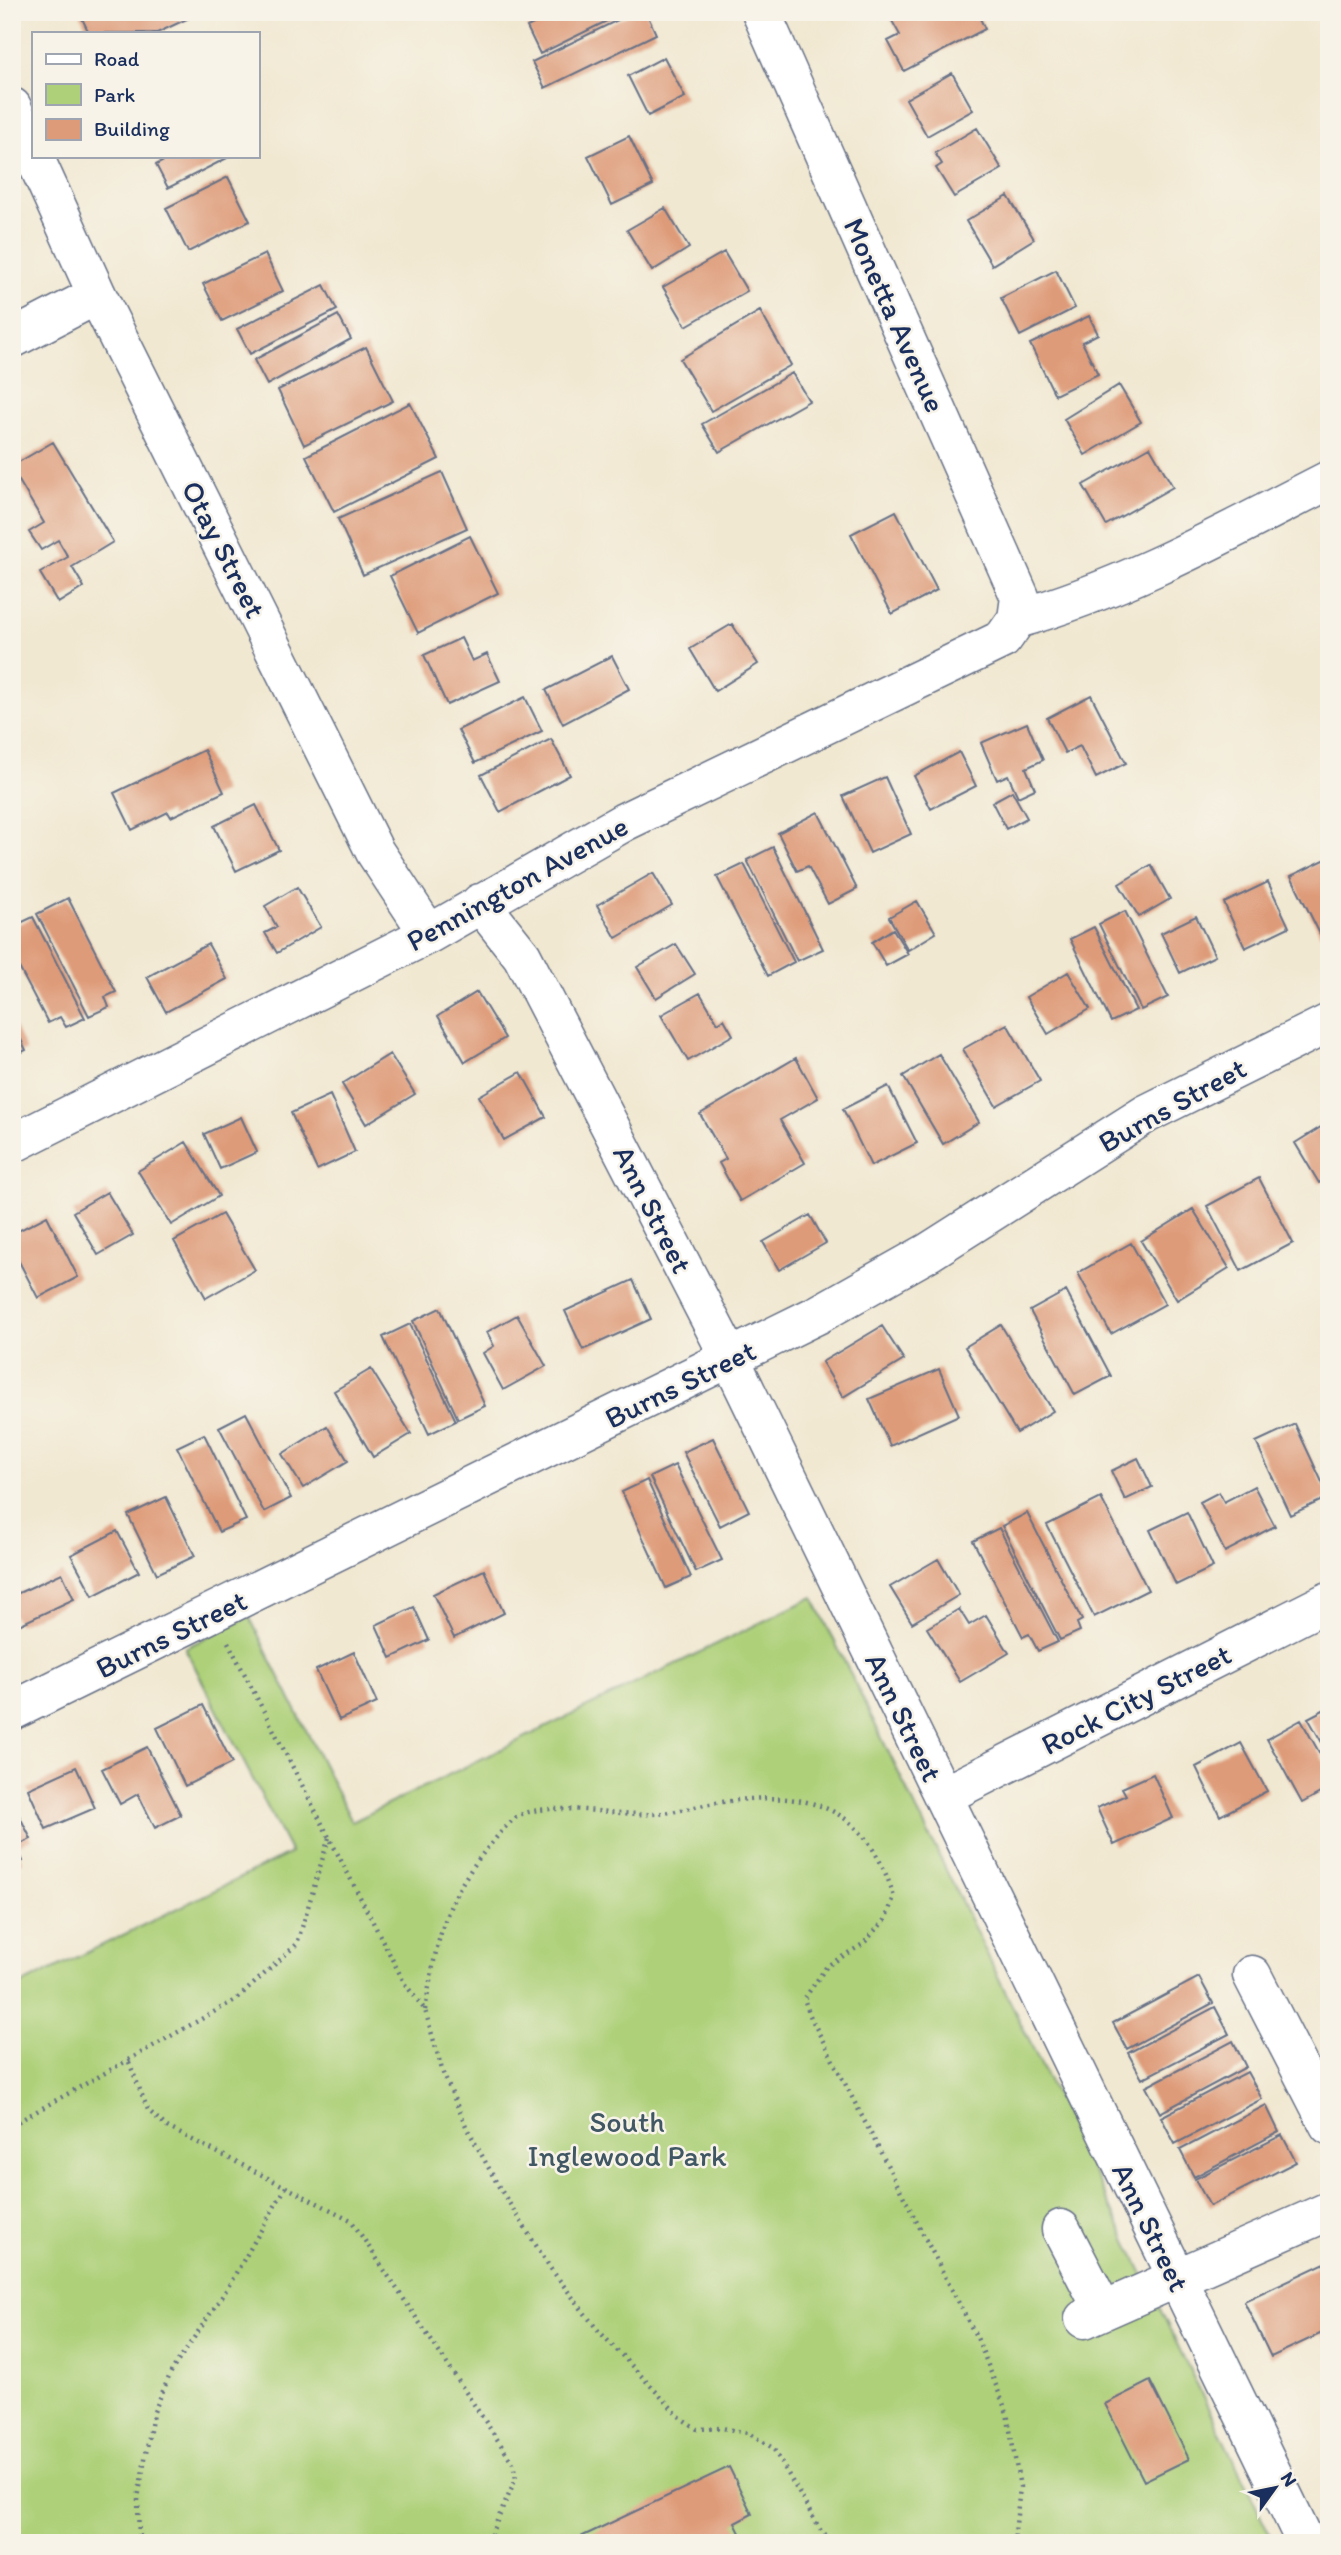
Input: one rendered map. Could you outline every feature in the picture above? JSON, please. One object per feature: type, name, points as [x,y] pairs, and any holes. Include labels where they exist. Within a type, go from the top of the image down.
[{"type":"street","name":"Monetta Avenue","points":[[761,12],[1020,597],[1017,619]]},
{"type":"street","name":"Otay Street","points":[[12,107],[32,151]]},
{"type":"street","name":"Otay Street","points":[[35,158],[97,295],[375,852],[429,934]]},
{"type":"street","points":[[12,339],[97,295]]},
{"type":"street","points":[[1017,619],[1065,606],[1151,571],[1329,480]]},
{"type":"street","name":"Pennington Avenue","points":[[12,1144],[429,934],[624,822],[1003,639],[1017,619]]},
{"type":"street","name":"Ann Street","points":[[480,903],[522,956],[731,1360],[1306,2543]]},
{"type":"street","name":"Burns Street","points":[[12,1712],[731,1360],[929,1252],[1146,1114],[1329,1023]]},
{"type":"street","name":"Rock City Street","points":[[943,1796],[1329,1601]]},
{"type":"street","points":[[1252,1975],[1329,2125]]},
{"type":"street","points":[[1061,2229],[1094,2314],[1329,2211]]},
{"type":"path","points":[[213,1614],[405,1984],[425,2010],[443,2073],[466,2126],[544,2258],[588,2318],[681,2418],[697,2430],[722,2428],[748,2433],[773,2448],[821,2531],[836,2543]]},
{"type":"path","points":[[425,2010],[446,1912],[468,1870],[519,1816],[540,1809],[653,1814],[718,1802],[788,1799],[800,1799],[844,1814],[875,1849],[886,1870],[894,1897],[885,1920],[863,1944],[827,1966],[804,1998],[811,2018],[978,2340],[1007,2413],[1020,2487],[1014,2543]]},
{"type":"path","points":[[12,2125],[129,2063],[237,1999],[297,1944],[329,1836]]},
{"type":"path","points":[[129,2063],[148,2110],[167,2127],[351,2220],[513,2463],[516,2479],[487,2543]]},
{"type":"path","points":[[139,2543],[138,2498],[153,2414],[172,2370],[225,2292],[286,2187]]},
{"type":"green space","name":"South Inglewood Park","points":[[813,1597],[1274,2543],[12,2543],[12,1989],[291,1853],[185,1648],[249,1616],[352,1822]]},
{"type":"building","points":[[79,12],[186,12],[189,18],[159,32],[89,32]]},
{"type":"building","points":[[513,12],[530,12],[518,20]]},
{"type":"building","points":[[558,12],[625,12],[540,54],[527,27]]},
{"type":"building","points":[[634,12],[646,12],[656,34],[545,88],[532,62]]},
{"type":"building","points":[[887,12],[977,12],[985,29],[904,71],[888,41],[900,35]]},
{"type":"building","points":[[664,57],[685,97],[648,116],[628,76]]},
{"type":"building","points":[[952,73],[973,110],[927,136],[906,99]]},
{"type":"building","points":[[977,128],[1002,169],[954,197],[936,168],[942,164],[935,153]]},
{"type":"building","points":[[629,136],[653,185],[612,205],[588,156]]},
{"type":"building","points":[[169,158],[227,158],[168,188],[156,165]]},
{"type":"building","points":[[228,177],[250,221],[188,252],[166,208]]},
{"type":"building","points":[[1008,196],[1034,239],[992,265],[966,221]]},
{"type":"building","points":[[665,208],[689,248],[652,271],[627,230]]},
{"type":"building","points":[[724,252],[747,291],[686,326],[663,287]]},
{"type":"building","points":[[265,254],[283,291],[222,321],[203,284]]},
{"type":"building","points":[[1056,270],[1075,308],[1020,336],[1001,298]]},
{"type":"building","points":[[324,285],[337,310],[250,354],[237,329]]},
{"type":"building","points":[[760,311],[791,365],[711,411],[680,359]]},
{"type":"building","points":[[338,315],[351,339],[267,385],[254,360]]},
{"type":"building","points":[[1089,316],[1098,334],[1082,342],[1098,374],[1055,395],[1030,344]]},
{"type":"building","points":[[366,347],[393,401],[304,445],[278,390]]},
{"type":"building","points":[[792,373],[809,401],[719,452],[702,424]]},
{"type":"building","points":[[1119,385],[1141,422],[1085,455],[1064,419]]},
{"type":"building","points":[[410,403],[439,459],[334,512],[306,456]]},
{"type":"building","points":[[53,442],[113,542],[72,567],[84,587],[58,603],[40,573],[68,557],[58,540],[41,550],[29,532],[44,523],[12,469],[12,466]]},
{"type":"building","points":[[1150,447],[1173,487],[1106,525],[1083,485]]},
{"type":"building","points":[[442,472],[467,528],[363,575],[338,519]]},
{"type":"building","points":[[896,511],[937,590],[892,614],[851,534]]},
{"type":"building","points":[[470,536],[498,593],[418,633],[390,576]]},
{"type":"building","points":[[732,624],[758,664],[715,691],[690,649]]},
{"type":"building","points":[[461,638],[472,661],[487,654],[500,681],[447,705],[424,655]]},
{"type":"building","points":[[612,656],[629,689],[563,724],[546,690]]},
{"type":"building","points":[[1091,695],[1126,763],[1096,778],[1080,746],[1065,753],[1047,718]]},
{"type":"building","points":[[525,697],[542,731],[475,763],[458,730]]},
{"type":"building","points":[[1027,723],[1043,760],[1026,768],[1035,789],[1018,797],[1008,775],[997,780],[981,743]]},
{"type":"building","points":[[551,739],[570,775],[500,812],[481,775]]},
{"type":"building","points":[[204,750],[224,792],[171,817],[168,812],[132,830],[114,793]]},
{"type":"building","points":[[959,752],[976,786],[931,809],[914,776]]},
{"type":"building","points":[[885,777],[911,834],[870,853],[843,796]]},
{"type":"building","points":[[1012,791],[1027,818],[1006,829],[992,802]]},
{"type":"building","points":[[256,805],[279,850],[236,871],[214,826]]},
{"type":"building","points":[[818,812],[857,889],[828,904],[808,866],[797,871],[778,833]]},
{"type":"building","points":[[773,847],[823,949],[797,961],[747,860]]},
{"type":"building","points":[[1326,859],[1329,929],[1320,934],[1291,876]]},
{"type":"building","points":[[744,864],[794,962],[768,976],[717,877]]},
{"type":"building","points":[[1151,865],[1170,899],[1139,917],[1119,884]]},
{"type":"building","points":[[653,873],[672,905],[616,938],[597,905]]},
{"type":"building","points":[[1268,882],[1289,927],[1245,948],[1224,903]]},
{"type":"building","points":[[297,887],[321,927],[277,953],[265,933],[277,927],[265,906]]},
{"type":"building","points":[[68,898],[116,992],[105,997],[109,1007],[89,1016],[37,914]]},
{"type":"building","points":[[917,901],[936,933],[908,950],[889,917]]},
{"type":"building","points":[[1125,911],[1168,997],[1141,1010],[1099,924]]},
{"type":"building","points":[[1196,916],[1215,956],[1180,973],[1161,933]]},
{"type":"building","points":[[33,917],[85,1018],[66,1027],[60,1017],[48,1023],[12,954],[12,927]]},
{"type":"building","points":[[1094,927],[1136,1010],[1111,1022],[1070,939]]},
{"type":"building","points":[[893,929],[908,954],[886,966],[872,942]]},
{"type":"building","points":[[208,944],[227,979],[166,1012],[147,977]]},
{"type":"building","points":[[676,944],[695,974],[656,998],[637,967]]},
{"type":"building","points":[[1068,972],[1090,1009],[1048,1034],[1026,997]]},
{"type":"building","points":[[477,992],[505,1038],[465,1062],[438,1016]]},
{"type":"building","points":[[700,993],[718,1023],[724,1019],[733,1035],[688,1061],[661,1015]]},
{"type":"building","points":[[12,1021],[26,1050],[12,1057]]},
{"type":"building","points":[[1007,1024],[1040,1081],[996,1106],[963,1049]]},
{"type":"building","points":[[390,1054],[415,1094],[366,1124],[342,1084]]},
{"type":"building","points":[[939,1054],[979,1122],[943,1144],[903,1076]]},
{"type":"building","points":[[796,1058],[818,1098],[780,1120],[805,1163],[740,1201],[719,1163],[726,1159],[700,1114]]},
{"type":"building","points":[[521,1072],[546,1117],[504,1140],[479,1096]]},
{"type":"building","points":[[888,1086],[917,1143],[871,1166],[843,1109]]},
{"type":"building","points":[[330,1095],[355,1152],[317,1170],[291,1113]]},
{"type":"building","points":[[241,1117],[257,1152],[220,1169],[204,1134]]},
{"type":"building","points":[[1329,1122],[1329,1178],[1319,1183],[1295,1143]]},
{"type":"building","points":[[186,1142],[219,1196],[171,1225],[138,1171]]},
{"type":"building","points":[[1259,1178],[1293,1243],[1241,1271],[1207,1206]]},
{"type":"building","points":[[107,1192],[133,1235],[98,1255],[73,1212]]},
{"type":"building","points":[[1193,1209],[1229,1268],[1177,1300],[1141,1241]]},
{"type":"building","points":[[222,1214],[255,1270],[206,1298],[174,1241]]},
{"type":"building","points":[[810,1215],[826,1243],[779,1270],[763,1242]]},
{"type":"building","points":[[47,1216],[78,1277],[38,1298],[12,1248],[12,1234]]},
{"type":"building","points":[[1131,1243],[1165,1304],[1111,1334],[1078,1273]]},
{"type":"building","points":[[633,1280],[651,1319],[583,1350],[565,1311]]},
{"type":"building","points":[[1066,1291],[1111,1376],[1075,1395],[1030,1311]]},
{"type":"building","points":[[440,1308],[485,1406],[458,1419],[413,1321]]},
{"type":"building","points":[[517,1315],[546,1366],[503,1390],[483,1353],[494,1346],[487,1332]]},
{"type":"building","points":[[410,1324],[456,1421],[429,1434],[383,1337]]},
{"type":"building","points":[[1001,1325],[1053,1411],[1017,1433],[965,1347]]},
{"type":"building","points":[[882,1326],[904,1360],[843,1397],[822,1362]]},
{"type":"building","points":[[371,1369],[411,1434],[373,1457],[334,1391]]},
{"type":"building","points":[[939,1369],[959,1415],[890,1446],[869,1399]]},
{"type":"building","points":[[246,1413],[291,1498],[264,1512],[219,1427]]},
{"type":"building","points":[[1295,1424],[1329,1497],[1290,1515],[1256,1442]]},
{"type":"building","points":[[327,1426],[348,1461],[303,1488],[282,1454]]},
{"type":"building","points":[[204,1434],[246,1520],[219,1532],[177,1447]]},
{"type":"building","points":[[713,1438],[749,1511],[720,1526],[683,1452]]},
{"type":"building","points":[[1138,1458],[1152,1487],[1125,1500],[1111,1471]]},
{"type":"building","points":[[675,1465],[722,1560],[696,1572],[650,1477]]},
{"type":"building","points":[[647,1480],[691,1577],[666,1588],[622,1492]]},
{"type":"building","points":[[1254,1486],[1275,1526],[1225,1552],[1200,1502],[1219,1492],[1224,1502]]},
{"type":"building","points":[[166,1497],[195,1556],[157,1574],[128,1515]]},
{"type":"building","points":[[1101,1498],[1148,1590],[1094,1617],[1047,1525]]},
{"type":"building","points":[[1187,1512],[1213,1567],[1176,1585],[1150,1530]]},
{"type":"building","points":[[1027,1513],[1082,1620],[1077,1623],[1080,1631],[1060,1640],[1002,1526]]},
{"type":"building","points":[[999,1528],[1058,1642],[1038,1651],[1029,1634],[1023,1637],[973,1541]]},
{"type":"building","points":[[117,1531],[139,1572],[93,1596],[71,1555]]},
{"type":"building","points":[[938,1559],[959,1595],[912,1623],[890,1587]]},
{"type":"building","points":[[484,1570],[504,1613],[454,1638],[433,1594]]},
{"type":"building","points":[[62,1573],[74,1599],[19,1625],[12,1612],[12,1596]]},
{"type":"building","points":[[414,1607],[429,1640],[391,1658],[376,1625]]},
{"type":"building","points":[[959,1609],[969,1625],[986,1615],[1009,1653],[960,1682],[927,1628]]},
{"type":"building","points":[[354,1652],[377,1703],[339,1720],[316,1670]]},
{"type":"building","points":[[203,1705],[232,1763],[185,1786],[157,1728]]},
{"type":"building","points":[[1329,1707],[1329,1755],[1308,1718]]},
{"type":"building","points":[[1301,1720],[1329,1770],[1329,1788],[1302,1803],[1267,1739]]},
{"type":"building","points":[[1241,1743],[1267,1791],[1220,1816],[1196,1767]]},
{"type":"building","points":[[147,1747],[181,1815],[155,1828],[138,1794],[120,1804],[102,1769]]},
{"type":"building","points":[[76,1767],[95,1808],[46,1829],[28,1789]]},
{"type":"building","points":[[1153,1774],[1173,1818],[1114,1845],[1097,1808],[1126,1795],[1122,1788]]},
{"type":"building","points":[[12,1801],[31,1839],[16,1846],[23,1861],[12,1867]]},
{"type":"building","points":[[1199,1977],[1213,2003],[1127,2049],[1113,2023]]},
{"type":"building","points":[[1215,2007],[1229,2034],[1142,2079],[1128,2053]]},
{"type":"building","points":[[1233,2041],[1246,2067],[1160,2113],[1146,2087]]},
{"type":"building","points":[[1247,2072],[1262,2099],[1175,2144],[1161,2117]]},
{"type":"building","points":[[1266,2105],[1279,2132],[1194,2177],[1180,2150]]},
{"type":"building","points":[[1282,2135],[1296,2162],[1210,2206],[1195,2179]]},
{"type":"building","points":[[1329,2261],[1329,2348],[1322,2333],[1271,2357],[1244,2301]]},
{"type":"building","points":[[1150,2381],[1189,2459],[1144,2481],[1105,2404]]},
{"type":"building","points":[[729,2467],[752,2514],[735,2523],[745,2543],[568,2543]]}]
